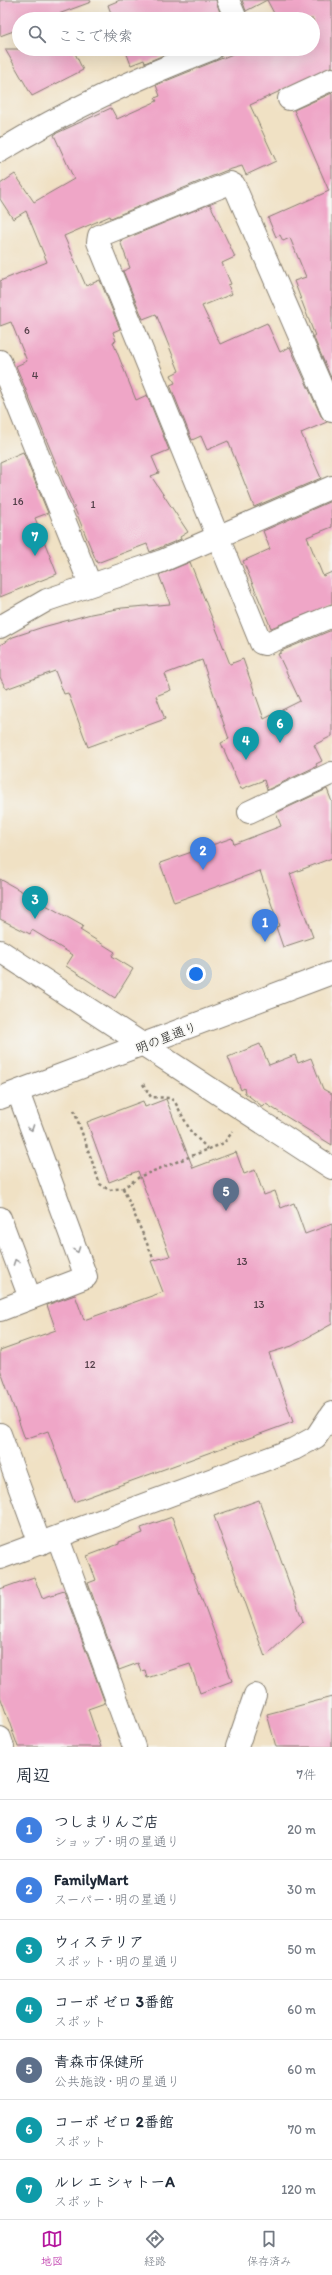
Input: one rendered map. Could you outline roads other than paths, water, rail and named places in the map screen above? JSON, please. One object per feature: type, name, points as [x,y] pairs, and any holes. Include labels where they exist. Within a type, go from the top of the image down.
[{"type":"street","points":[[228,0],[233,12]]},
{"type":"street","points":[[0,151],[42,126],[104,94],[153,72],[194,56]]},
{"type":"street","points":[[289,99],[332,79]]},
{"type":"street","points":[[332,412],[234,185],[230,184],[100,236],[98,242],[261,643],[265,644],[332,616]]},
{"type":"street","points":[[0,362],[90,584]]},
{"type":"street","points":[[0,627],[47,600],[90,584],[156,564],[332,487]]},
{"type":"street","points":[[250,812],[332,773]]},
{"type":"street","points":[[0,951],[108,1020],[143,1046],[332,1168]]},
{"type":"street","name":"明の星通り","points":[[9,1095],[143,1046],[332,973]]},
{"type":"street","points":[[0,1310],[86,1277],[9,1095]]},
{"type":"street","points":[[0,1218],[30,1298]]},
{"type":"street","points":[[0,1558],[294,1449],[324,1442],[332,1413]]},
{"type":"street","points":[[0,1434],[49,1541],[134,1747]]},
{"type":"street","points":[[237,1747],[255,1695]]},
{"type":"street","points":[[0,1738],[3,1747]]},
{"type":"place","name":"ルレ エ シャトーA","points":[[35,556]]},
{"type":"place","name":"コーポ ゼロ 2番館","points":[[280,743]]},
{"type":"place","name":"コーポ ゼロ 3番館","points":[[246,760]]},
{"type":"place","name":"FamilyMart","points":[[203,870]]},
{"type":"place","name":"ウィステリア","points":[[35,919]]},
{"type":"place","name":"つしまりんご店","points":[[265,942]]},
{"type":"place","name":"青森市保健所","points":[[226,1211]]}]
